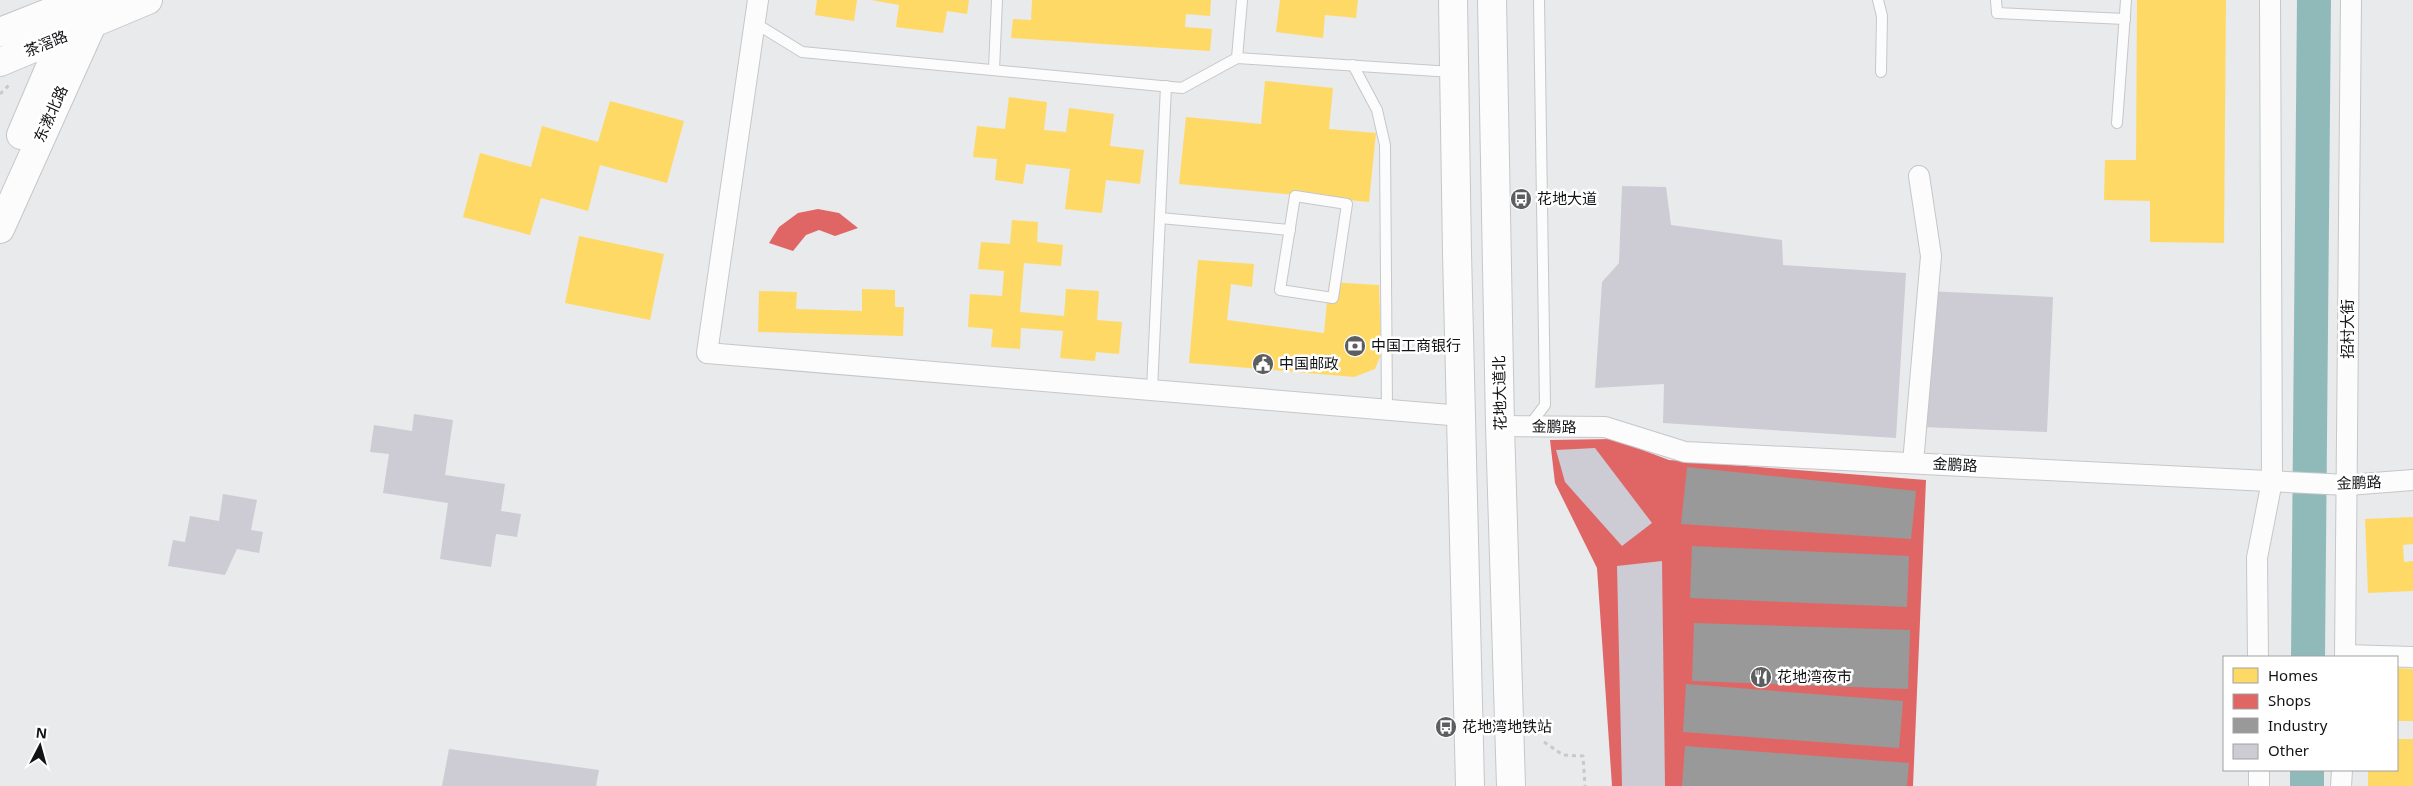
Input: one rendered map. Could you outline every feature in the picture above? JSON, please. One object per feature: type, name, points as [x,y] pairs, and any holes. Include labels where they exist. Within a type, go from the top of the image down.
[{"type":"main road","name":"茶滘路","points":[[0,32],[87,5],[148,0]]},
{"type":"main road","points":[[1453,0],[1470,786]]},
{"type":"main road","name":"花地大道北","points":[[1492,0],[1500,426],[1512,786]]},
{"type":"main road","name":"东漖北路","points":[[0,184],[63,37],[87,5]]},
{"type":"main road","name":"东漖北路","points":[[0,229],[87,5]]},
{"type":"main road","name":"茶滘路","points":[[0,62],[63,37]]},
{"type":"street","points":[[758,0],[707,353],[1462,416]]},
{"type":"street","points":[[2258,656],[2257,558],[2280,482],[2270,0]]},
{"type":"street","name":"招村大街","points":[[2345,656],[2343,485],[2351,0]]},
{"type":"street","points":[[1913,463],[1931,256],[1919,176]]},
{"type":"street","name":"金鹏路","points":[[1500,426],[1605,427],[1685,452],[2343,485],[2413,480]]},
{"type":"street","points":[[2398,657],[2413,657]]},
{"type":"street","points":[[2259,771],[2259,786]]},
{"type":"street","points":[[2341,786],[2342,771]]},
{"type":"lane","points":[[994,70],[997,0]]},
{"type":"lane","points":[[1237,58],[1242,0]]},
{"type":"lane","points":[[1529,426],[1545,405],[1539,0]]},
{"type":"lane","points":[[1878,0],[1882,16],[1881,72]]},
{"type":"lane","points":[[1996,0],[1997,13],[2125,19]]},
{"type":"lane","points":[[2117,123],[2126,0]]},
{"type":"lane","points":[[755,23],[802,52],[1182,88],[1237,58],[1456,72]]},
{"type":"lane","points":[[1353,65],[1377,110],[1385,145],[1387,410]]},
{"type":"lane","points":[[1152,390],[1166,86]]},
{"type":"lane","points":[[1295,196],[1348,204],[1333,298],[1280,290],[1290,230],[1295,196]]},
{"type":"lane","points":[[1160,218],[1290,230]]},
{"type":"path","points":[[1544,742],[1563,756],[1583,756],[1585,785]]},
{"type":"building: Homes","points":[[817,0],[857,0],[854,21],[815,15]]},
{"type":"building: Homes","points":[[871,0],[969,0],[967,14],[947,11],[943,33],[896,27],[899,5]]},
{"type":"building: Homes","points":[[1032,0],[1211,0],[1210,16],[1186,14],[1185,27],[1212,29],[1210,51],[1011,38],[1013,19],[1031,20]]},
{"type":"building: Homes","points":[[1280,0],[1358,0],[1356,18],[1325,15],[1323,38],[1276,32]]},
{"type":"building: Homes","points":[[2137,0],[2226,0],[2224,243],[2150,242],[2150,201],[2104,200],[2105,160],[2136,160]]},
{"type":"building: Homes","points":[[1265,81],[1333,88],[1329,129],[1376,133],[1369,202],[1179,184],[1186,117],[1261,124]]},
{"type":"building: Homes","points":[[1009,97],[1047,102],[1044,130],[1066,132],[1069,108],[1114,114],[1110,146],[1144,150],[1140,184],[1106,180],[1102,213],[1065,209],[1070,169],[1026,164],[1023,184],[995,180],[997,159],[973,157],[977,126],[1005,129]]},
{"type":"building: Homes","points":[[610,101],[684,121],[667,183],[600,165],[588,211],[541,198],[530,235],[463,217],[480,153],[531,167],[542,126],[598,142]]},
{"type":"building: Homes","points":[[1012,220],[1038,222],[1037,242],[1063,245],[1061,266],[1024,263],[1020,312],[1064,316],[1066,289],[1099,291],[1097,320],[1122,322],[1119,354],[1096,352],[1095,361],[1060,358],[1063,331],[1021,328],[1020,349],[991,347],[993,329],[968,327],[970,294],[1002,296],[1004,271],[978,269],[981,242],[1010,244]]},
{"type":"building: Homes","points":[[579,236],[664,254],[650,320],[565,303]]},
{"type":"building: Homes","points":[[1198,260],[1254,264],[1252,287],[1231,284],[1227,320],[1324,333],[1329,282],[1379,285],[1381,354],[1375,369],[1354,377],[1189,363]]},
{"type":"building: Homes","points":[[862,289],[895,290],[895,307],[904,307],[903,336],[758,332],[759,291],[797,292],[796,309],[862,311]]},
{"type":"building: Homes","points":[[2413,517],[2413,544],[2403,545],[2404,562],[2413,561],[2413,591],[2368,593],[2365,519]]},
{"type":"building: Homes","points":[[2398,668],[2413,669],[2413,721],[2398,721]]},
{"type":"building: Homes","points":[[2398,739],[2413,739],[2413,786],[2368,786],[2368,771],[2398,771]]},
{"type":"building: Shops","points":[[818,209],[839,213],[858,228],[835,236],[819,230],[806,235],[793,251],[769,243],[779,227],[798,213]]},
{"type":"building: Shops","name":"花地湾夜市","points":[[1613,439],[1669,460],[1926,480],[1913,786],[1612,786],[1597,568],[1555,483],[1550,440]]},
{"type":"building: Industry","points":[[1687,467],[1916,491],[1911,539],[1681,524]]},
{"type":"building: Industry","points":[[1692,546],[1909,556],[1907,607],[1690,598]]},
{"type":"building: Industry","points":[[1694,623],[1910,630],[1908,689],[1692,681]]},
{"type":"building: Industry","points":[[1686,684],[1903,701],[1899,748],[1683,732]]},
{"type":"building: Industry","points":[[1685,746],[1909,763],[1907,786],[1682,786]]},
{"type":"building: Other","points":[[1622,186],[1666,187],[1671,225],[1782,240],[1783,265],[1906,273],[1896,438],[1663,423],[1664,384],[1595,388],[1602,282],[1619,263]]},
{"type":"building: Other","points":[[1927,291],[2053,297],[2047,432],[1922,427]]},
{"type":"building: Other","points":[[414,414],[453,420],[445,475],[505,484],[501,511],[521,514],[517,537],[496,534],[491,567],[440,559],[448,503],[383,493],[389,454],[370,452],[374,425],[412,431]]},
{"type":"building: Other","points":[[1595,448],[1652,523],[1622,546],[1565,482],[1556,450]]},
{"type":"building: Other","points":[[223,494],[257,500],[251,530],[263,532],[259,553],[237,549],[225,575],[168,566],[173,540],[185,542],[190,516],[219,521]]},
{"type":"building: Other","points":[[1662,561],[1665,786],[1622,786],[1617,566]]},
{"type":"building: Other","points":[[449,749],[599,770],[596,786],[442,786]]},
{"type":"waterway","points":[[2308,656],[2314,0]]},
{"type":"waterway","points":[[2307,771],[2307,786]]},
{"type":"place","name":"花地大道","points":[[1521,199]]},
{"type":"place","name":"中国工商银行","points":[[1355,346]]},
{"type":"place","name":"中国邮政","points":[[1263,364]]},
{"type":"place","name":"花地湾夜市","points":[[1761,677]]},
{"type":"place","name":"花地湾地铁站","points":[[1446,727]]}]
